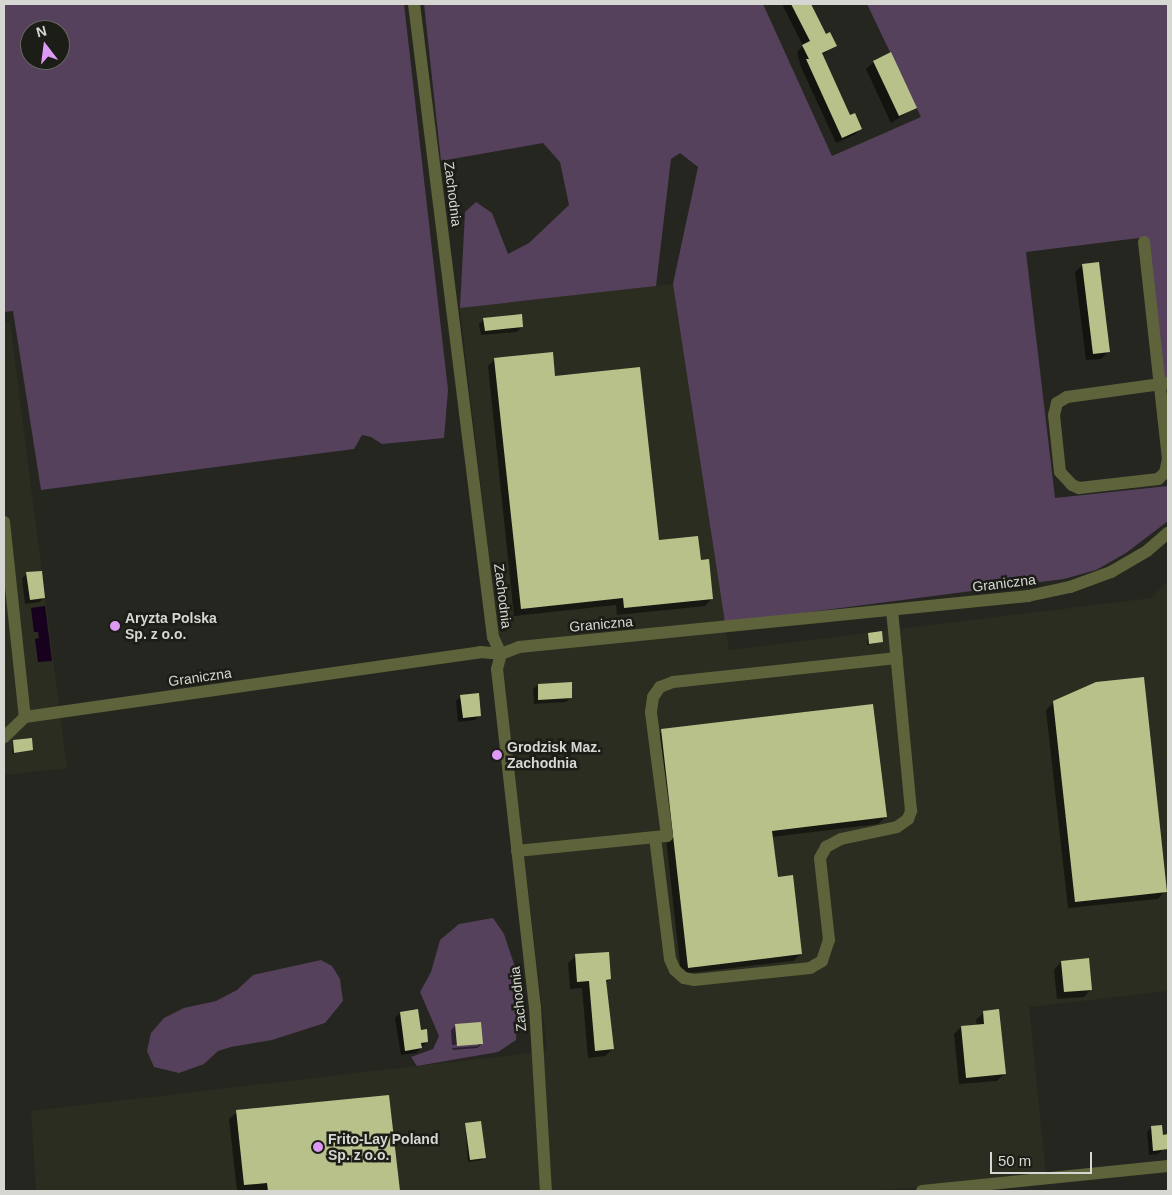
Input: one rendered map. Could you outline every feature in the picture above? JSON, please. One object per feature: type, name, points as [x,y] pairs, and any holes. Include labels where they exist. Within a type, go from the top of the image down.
[{"type":"street","name":"Zachodnia","points":[[414,4],[493,638],[501,654],[497,669],[535,1007],[546,1191]]},
{"type":"street","points":[[1144,242],[1164,384],[1168,459],[1165,473],[1158,479],[1079,488],[1067,482],[1060,472],[1054,415],[1060,399],[1164,384]]},
{"type":"street","points":[[4,522],[25,717],[4,737]]},
{"type":"street","name":"Graniczna","points":[[25,717],[480,652],[501,654],[519,646],[1028,596],[1070,587],[1130,562],[1168,532]]},
{"type":"street","points":[[655,837],[670,959],[674,970],[684,978],[694,980],[810,968],[822,961],[829,940],[820,858],[826,847],[841,838],[897,827],[908,820],[911,811],[892,610]]},
{"type":"street","points":[[517,851],[667,836],[651,712],[653,696],[660,687],[673,682],[897,658]]},
{"type":"street","points":[[922,1191],[1168,1166]]},
{"type":"shaded area","points":[[4,4],[404,4],[448,390],[444,438],[382,444],[371,437],[362,435],[354,449],[41,490],[13,311],[4,312]]},
{"type":"shaded area","points":[[424,4],[763,4],[832,156],[921,117],[867,4],[1168,4],[1168,380],[1164,380],[1147,237],[1026,252],[1055,498],[1168,486],[1168,521],[1126,553],[1096,570],[1064,579],[725,623],[673,284],[698,167],[680,153],[671,159],[656,286],[460,308],[465,212],[476,202],[492,213],[508,254],[529,243],[569,205],[560,162],[543,143],[441,161]]},
{"type":"shaded area","points":[[673,284],[729,650],[1151,598],[1168,581],[1168,991],[1029,1007],[1046,1177],[869,1191],[36,1191],[31,1111],[547,1051],[460,308]]},
{"type":"shaded area","points":[[10,322],[67,768],[4,775],[4,323]]},
{"type":"shaded area","points":[[45,606],[52,661],[38,662],[35,639],[39,638],[38,632],[34,632],[31,608]]},
{"type":"shaded area","points":[[493,918],[504,934],[515,967],[519,994],[516,1040],[498,1052],[417,1066],[411,1057],[433,1049],[439,1036],[420,992],[431,972],[440,940],[459,924]]},
{"type":"shaded area","points":[[321,960],[332,966],[340,979],[343,1001],[325,1023],[272,1040],[218,1051],[204,1064],[179,1073],[154,1067],[147,1051],[151,1033],[164,1018],[184,1008],[216,1001],[237,990],[253,975]]},
{"type":"building","points":[[791,4],[811,4],[826,34],[830,32],[837,46],[822,53],[850,115],[855,113],[862,129],[842,138],[806,59],[809,59],[802,45],[810,41]]},
{"type":"building","points":[[891,52],[917,108],[899,116],[873,61]]},
{"type":"building","points":[[1099,262],[1110,352],[1093,354],[1082,264]]},
{"type":"building","points":[[522,314],[523,327],[485,331],[483,318]]},
{"type":"building","points":[[553,352],[555,376],[640,367],[659,540],[698,536],[701,560],[709,559],[713,599],[624,608],[623,598],[521,609],[494,358]]},
{"type":"building","points":[[42,571],[45,598],[30,600],[26,572]]},
{"type":"building","points":[[882,631],[883,642],[869,644],[868,633]]},
{"type":"building","points":[[1144,677],[1167,892],[1075,902],[1053,701],[1096,682]]},
{"type":"building","points":[[572,682],[572,698],[538,700],[538,684]]},
{"type":"building","points":[[479,693],[481,716],[463,718],[460,695]]},
{"type":"building","points":[[873,704],[887,817],[772,831],[778,877],[793,875],[802,954],[688,968],[661,729]]},
{"type":"building","points":[[32,738],[33,750],[14,753],[13,740]]},
{"type":"building","points":[[609,952],[611,979],[606,980],[614,1049],[595,1051],[589,981],[577,982],[575,954]]},
{"type":"building","points":[[1089,958],[1092,990],[1064,992],[1061,961]]},
{"type":"building","points":[[418,1009],[421,1030],[427,1029],[428,1042],[421,1043],[422,1048],[405,1051],[400,1012]]},
{"type":"building","points":[[999,1009],[1006,1074],[966,1078],[961,1026],[984,1024],[983,1011]]},
{"type":"building","points":[[481,1022],[483,1044],[457,1046],[455,1024]]},
{"type":"building","name":"Frito-Lay Poland Sp. z o.o.","points":[[389,1095],[400,1191],[268,1191],[267,1183],[244,1185],[236,1110]]},
{"type":"building","points":[[481,1121],[486,1158],[470,1160],[465,1123]]},
{"type":"building","points":[[1162,1125],[1163,1135],[1168,1134],[1168,1149],[1153,1151],[1151,1126]]},
{"type":"place","name":"Aryzta Polska Sp. z o.o.","points":[[115,626]]},
{"type":"place","name":"Grodzisk Maz. Zachodnia","points":[[497,755]]},
{"type":"place","name":"Frito-Lay Poland Sp. z o.o.","points":[[318,1147]]}]
